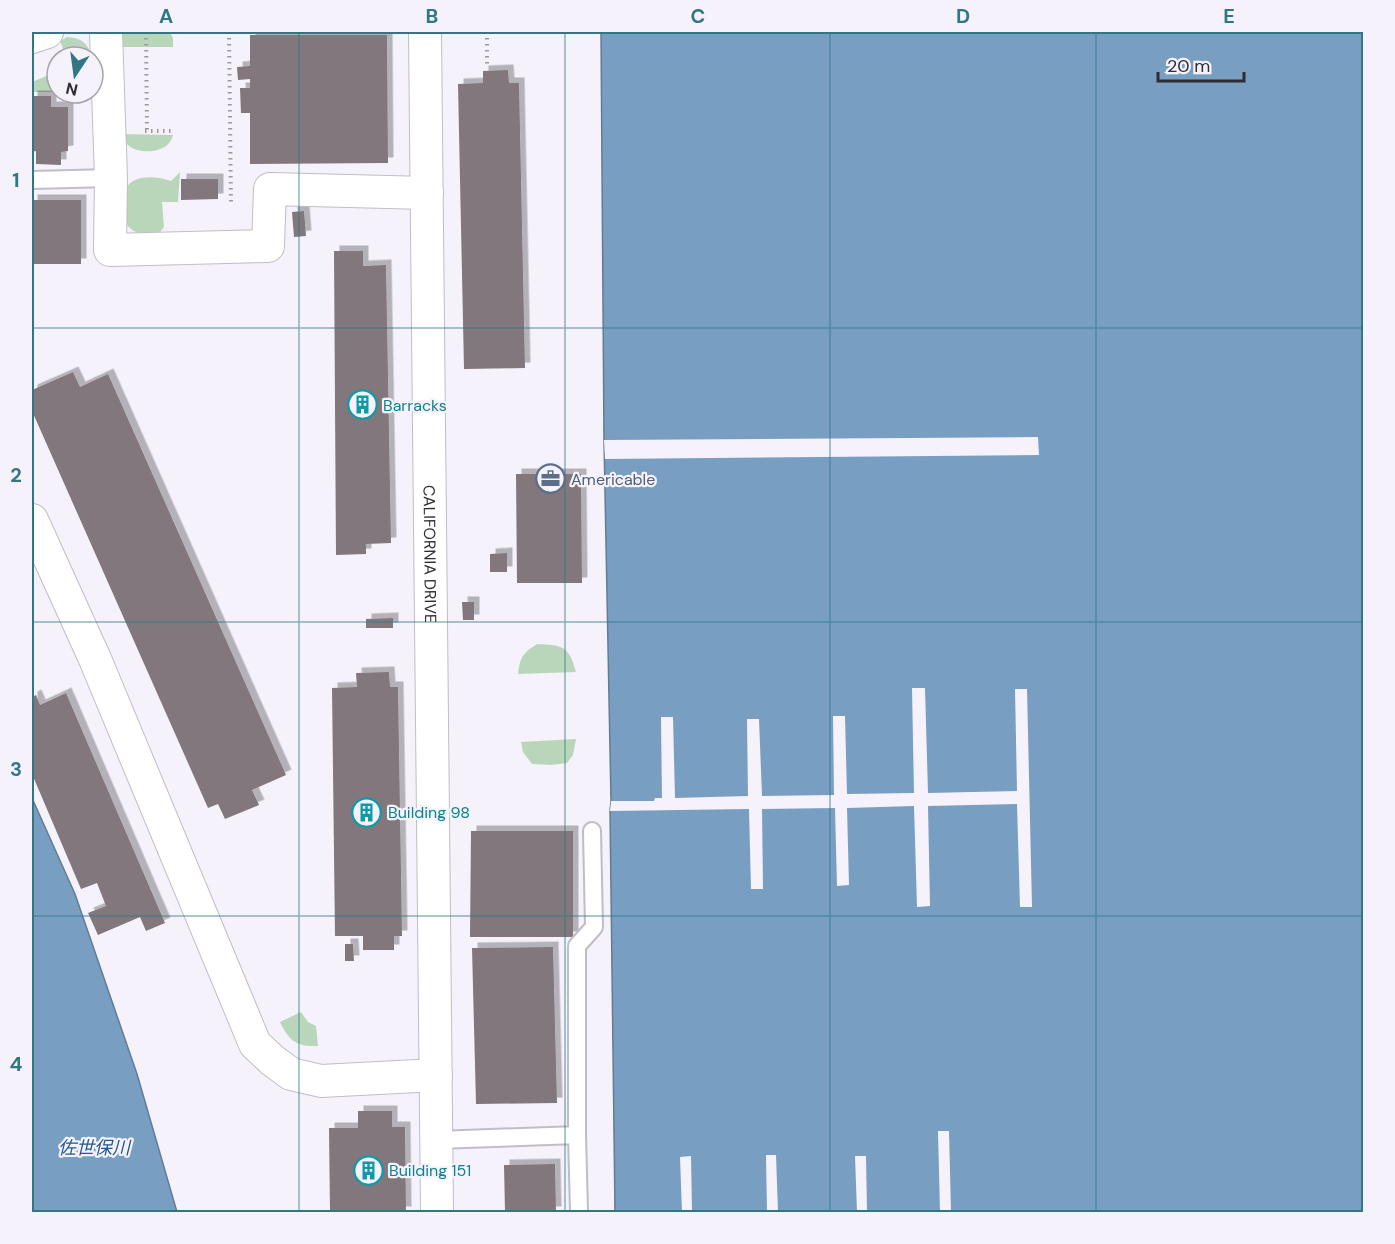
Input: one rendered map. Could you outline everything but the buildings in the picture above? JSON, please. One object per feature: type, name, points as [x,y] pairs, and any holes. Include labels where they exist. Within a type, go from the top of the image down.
[{"type":"street","points":[[32,37],[47,32]]},
{"type":"street","points":[[106,32],[111,178],[110,250],[268,246],[270,189],[427,193]]},
{"type":"street","name":"CALIFORNIA DRIVE","points":[[425,32],[437,1212]]},
{"type":"street","points":[[32,520],[94,659],[255,1044],[291,1074],[321,1081],[436,1075]]},
{"type":"lane","points":[[32,180],[111,178]]},
{"type":"lane","points":[[579,1212],[577,946],[594,927],[592,831]]},
{"type":"lane","points":[[436,1140],[577,1135]]},
{"type":"path","points":[[146,32],[147,131]]},
{"type":"path","points":[[229,32],[231,206]]},
{"type":"path","points":[[487,32],[487,64]]},
{"type":"path","points":[[138,131],[174,131]]},
{"type":"green space","points":[[123,32],[170,32],[173,47],[118,47]]},
{"type":"green space","points":[[67,37],[84,42],[86,45],[62,45],[60,41]]},
{"type":"green space","points":[[45,77],[45,92],[32,92],[32,82]]},
{"type":"green space","points":[[121,134],[173,135],[161,149],[144,151],[133,149],[124,141]]},
{"type":"green space","points":[[180,172],[178,202],[162,202],[164,227],[158,235],[140,233],[131,229],[123,214],[123,196],[126,187],[137,179],[151,177],[171,181]]},
{"type":"green space","points":[[537,644],[559,646],[564,649],[571,657],[576,672],[518,674],[523,656]]},
{"type":"green space","points":[[576,739],[573,755],[567,763],[551,765],[532,764],[523,752],[521,742]]},
{"type":"green space","points":[[301,1012],[308,1022],[316,1026],[318,1046],[294,1042],[280,1022]]},
{"type":"water","points":[[601,32],[1363,32],[1363,1212],[615,1212],[611,801],[604,440]]},
{"type":"water","name":"佐世保川","points":[[32,798],[75,894],[137,1074],[177,1212],[32,1212]]},
{"type":"pier","points":[[1038,437],[1039,455],[605,459],[604,440]]},
{"type":"pier","points":[[912,688],[925,688],[928,793],[1017,791],[1015,689],[1027,689],[1032,907],[1020,907],[1017,804],[928,806],[930,906],[917,907],[914,806],[847,808],[849,885],[837,886],[835,808],[762,809],[763,889],[751,889],[749,809],[610,811],[611,801],[654,801],[655,798],[662,798],[661,717],[673,717],[675,798],[748,796],[747,719],[759,719],[762,796],[834,795],[833,716],[845,716],[847,794],[914,793]]},
{"type":"pier","points":[[938,1131],[949,1131],[951,1212],[940,1212]]},
{"type":"pier","points":[[766,1155],[776,1155],[778,1212],[767,1212]]},
{"type":"pier","points":[[691,1156],[692,1212],[682,1212],[680,1157]]},
{"type":"pier","points":[[855,1156],[866,1156],[867,1212],[857,1212]]},
{"type":"place","name":"Barracks","points":[[362,405]]},
{"type":"place","name":"Americable","points":[[550,479]]},
{"type":"place","name":"Building 98","points":[[367,812]]},
{"type":"place","name":"Building 151","points":[[368,1170]]}]
